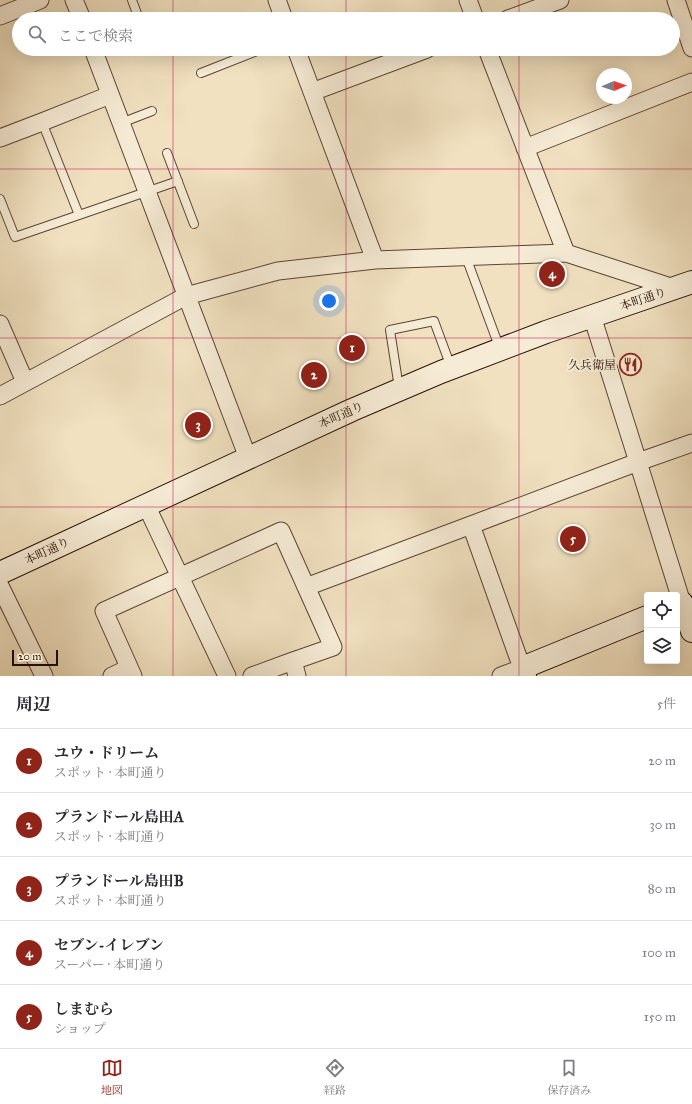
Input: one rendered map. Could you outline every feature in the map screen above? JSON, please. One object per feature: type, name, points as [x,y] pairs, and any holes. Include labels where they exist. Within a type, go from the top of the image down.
[{"type":"main road","name":"本町通り","points":[[0,573],[248,458],[452,368],[546,332],[683,285]]},
{"type":"main road","points":[[684,602],[692,631]]},
{"type":"main road","points":[[524,672],[644,618]]},
{"type":"street","points":[[0,16],[40,0]]},
{"type":"street","points":[[74,0],[79,12]]},
{"type":"street","points":[[468,0],[472,12]]},
{"type":"street","points":[[527,12],[560,0]]},
{"type":"street","points":[[676,0],[692,48]]},
{"type":"street","points":[[96,56],[248,458]]},
{"type":"street","points":[[299,56],[375,260]]},
{"type":"street","points":[[312,92],[408,56]]},
{"type":"street","points":[[490,56],[566,253]]},
{"type":"street","points":[[525,148],[692,82]]},
{"type":"street","points":[[0,138],[110,95]]},
{"type":"street","points":[[0,396],[186,296],[278,271],[375,260],[566,253],[683,285]]},
{"type":"street","points":[[592,316],[684,602]]},
{"type":"street","points":[[0,324],[25,382]]},
{"type":"street","points":[[306,586],[692,443]]},
{"type":"street","points":[[146,505],[226,676]]},
{"type":"street","points":[[471,525],[524,672],[501,676]]},
{"type":"street","points":[[112,676],[131,672],[104,611],[281,531],[333,647],[295,669],[252,676]]},
{"type":"street","points":[[0,586],[44,676]]},
{"type":"lane","points":[[132,0],[136,12]]},
{"type":"lane","points":[[201,73],[244,56]]},
{"type":"lane","points":[[121,123],[152,111]]},
{"type":"lane","points":[[42,122],[79,215]]},
{"type":"lane","points":[[167,153],[194,224]]},
{"type":"lane","points":[[0,199],[15,237],[178,181]]},
{"type":"lane","points":[[466,257],[500,349]]},
{"type":"lane","points":[[400,390],[390,330],[434,321],[452,368]]},
{"type":"place","name":"セブン-イレブン","points":[[552,274]]},
{"type":"place","name":"ユウ・ドリーム","points":[[352,348]]},
{"type":"place","name":"久兵衛屋","points":[[631,365]]},
{"type":"place","name":"プランドール島田A","points":[[314,375]]},
{"type":"place","name":"プランドール島田B","points":[[198,425]]},
{"type":"place","name":"しまむら","points":[[573,539]]}]
